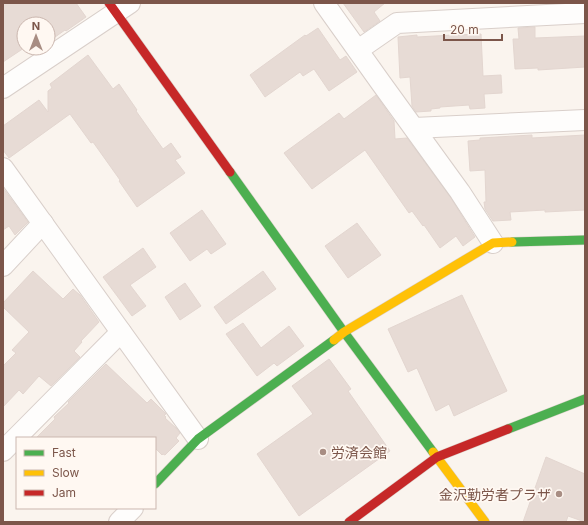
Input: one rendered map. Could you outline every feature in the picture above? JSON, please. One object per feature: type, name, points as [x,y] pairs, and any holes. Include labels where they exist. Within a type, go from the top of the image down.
[{"type":"street","points":[[324,3],[460,192],[493,243]]},
{"type":"street","points":[[3,88],[118,6],[344,332],[485,522]]},
{"type":"street","points":[[358,50],[397,23],[585,13]]},
{"type":"street","points":[[414,128],[585,120]]},
{"type":"street","points":[[3,168],[198,439]]},
{"type":"street","points":[[3,266],[43,223]]},
{"type":"street","points":[[156,483],[198,439],[344,332],[493,243],[585,240]]},
{"type":"street","points":[[17,437],[121,332]]},
{"type":"street","points":[[348,522],[437,457],[585,399]]},
{"type":"street","points":[[3,451],[16,438]]},
{"type":"street","points":[[120,522],[132,509]]},
{"type":"building","points":[[3,3],[76,3],[86,17],[56,36],[56,16],[16,16],[16,53],[3,62]]},
{"type":"building","points":[[343,3],[385,3],[374,12],[380,21],[364,32]]},
{"type":"building","points":[[535,27],[535,38],[585,36],[585,67],[538,70],[538,68],[515,69],[513,39],[519,39],[518,28]]},
{"type":"building","points":[[318,28],[340,60],[346,56],[357,72],[329,91],[314,69],[303,76],[300,72],[265,97],[250,75],[305,35],[306,36]]},
{"type":"building","points":[[481,34],[483,76],[501,75],[502,93],[484,94],[485,108],[470,109],[469,105],[440,107],[431,109],[431,111],[416,112],[412,106],[410,77],[400,78],[398,37],[417,35],[417,37]]},
{"type":"building","points":[[88,55],[113,89],[119,84],[163,149],[171,143],[181,157],[175,160],[185,173],[137,207],[93,142],[91,143],[70,114],[9,158],[3,150],[3,126],[39,100],[48,112],[48,91],[52,88],[50,84]]},
{"type":"building","points":[[376,95],[394,121],[395,139],[407,138],[451,198],[475,237],[463,246],[456,236],[440,248],[412,211],[409,213],[365,150],[312,189],[284,153],[339,113],[344,119]]},
{"type":"building","points":[[532,135],[532,138],[585,135],[585,210],[510,212],[511,220],[493,221],[485,209],[485,170],[470,171],[468,141],[480,140],[480,138]]},
{"type":"building","points":[[3,188],[28,222],[15,235],[9,226],[3,230]]},
{"type":"building","points":[[202,210],[226,244],[211,254],[207,249],[190,261],[170,233]]},
{"type":"building","points":[[357,223],[381,255],[348,278],[325,246]]},
{"type":"building","points":[[143,248],[156,267],[130,285],[146,306],[132,316],[103,277]]},
{"type":"building","points":[[33,271],[63,299],[73,289],[80,295],[99,322],[81,341],[82,342],[74,351],[80,357],[51,386],[39,376],[23,394],[19,390],[3,407],[3,366],[16,353],[12,350],[29,332],[3,307],[3,303]]},
{"type":"building","points":[[263,271],[276,289],[226,324],[214,307]]},
{"type":"building","points":[[185,283],[201,306],[180,320],[165,297]]},
{"type":"building","points":[[462,295],[507,391],[454,416],[449,404],[436,411],[417,368],[408,372],[388,329]]},
{"type":"building","points":[[243,323],[261,348],[289,326],[304,346],[277,366],[274,363],[257,376],[226,334]]},
{"type":"building","name":"労済会館","points":[[329,359],[351,389],[348,391],[390,451],[299,516],[257,454],[313,414],[292,386]]},
{"type":"building","points":[[106,364],[147,403],[151,399],[166,414],[164,415],[166,417],[165,418],[180,433],[176,438],[179,441],[165,455],[162,455],[156,449],[156,437],[37,437],[55,419],[54,417],[69,403],[68,402]]},
{"type":"building","name":"金沢勤労者プラザ","points":[[546,457],[585,474],[585,522],[568,516],[566,522],[523,522]]},
{"type":"traffic: fast","points":[[230,172],[344,332],[433,452]]},
{"type":"traffic: fast","points":[[512,242],[585,240]]},
{"type":"traffic: fast","points":[[156,483],[198,439],[334,340]]},
{"type":"traffic: fast","points":[[508,429],[585,399]]},
{"type":"traffic: slow","points":[[334,340],[344,332],[493,243],[512,242]]},
{"type":"traffic: slow","points":[[433,452],[485,522]]},
{"type":"traffic: jam","points":[[109,3],[230,172]]},
{"type":"traffic: jam","points":[[349,522],[437,457],[508,429]]},
{"type":"place","name":"労済会館","points":[[323,452]]},
{"type":"place","name":"金沢勤労者プラザ","points":[[559,494]]}]
